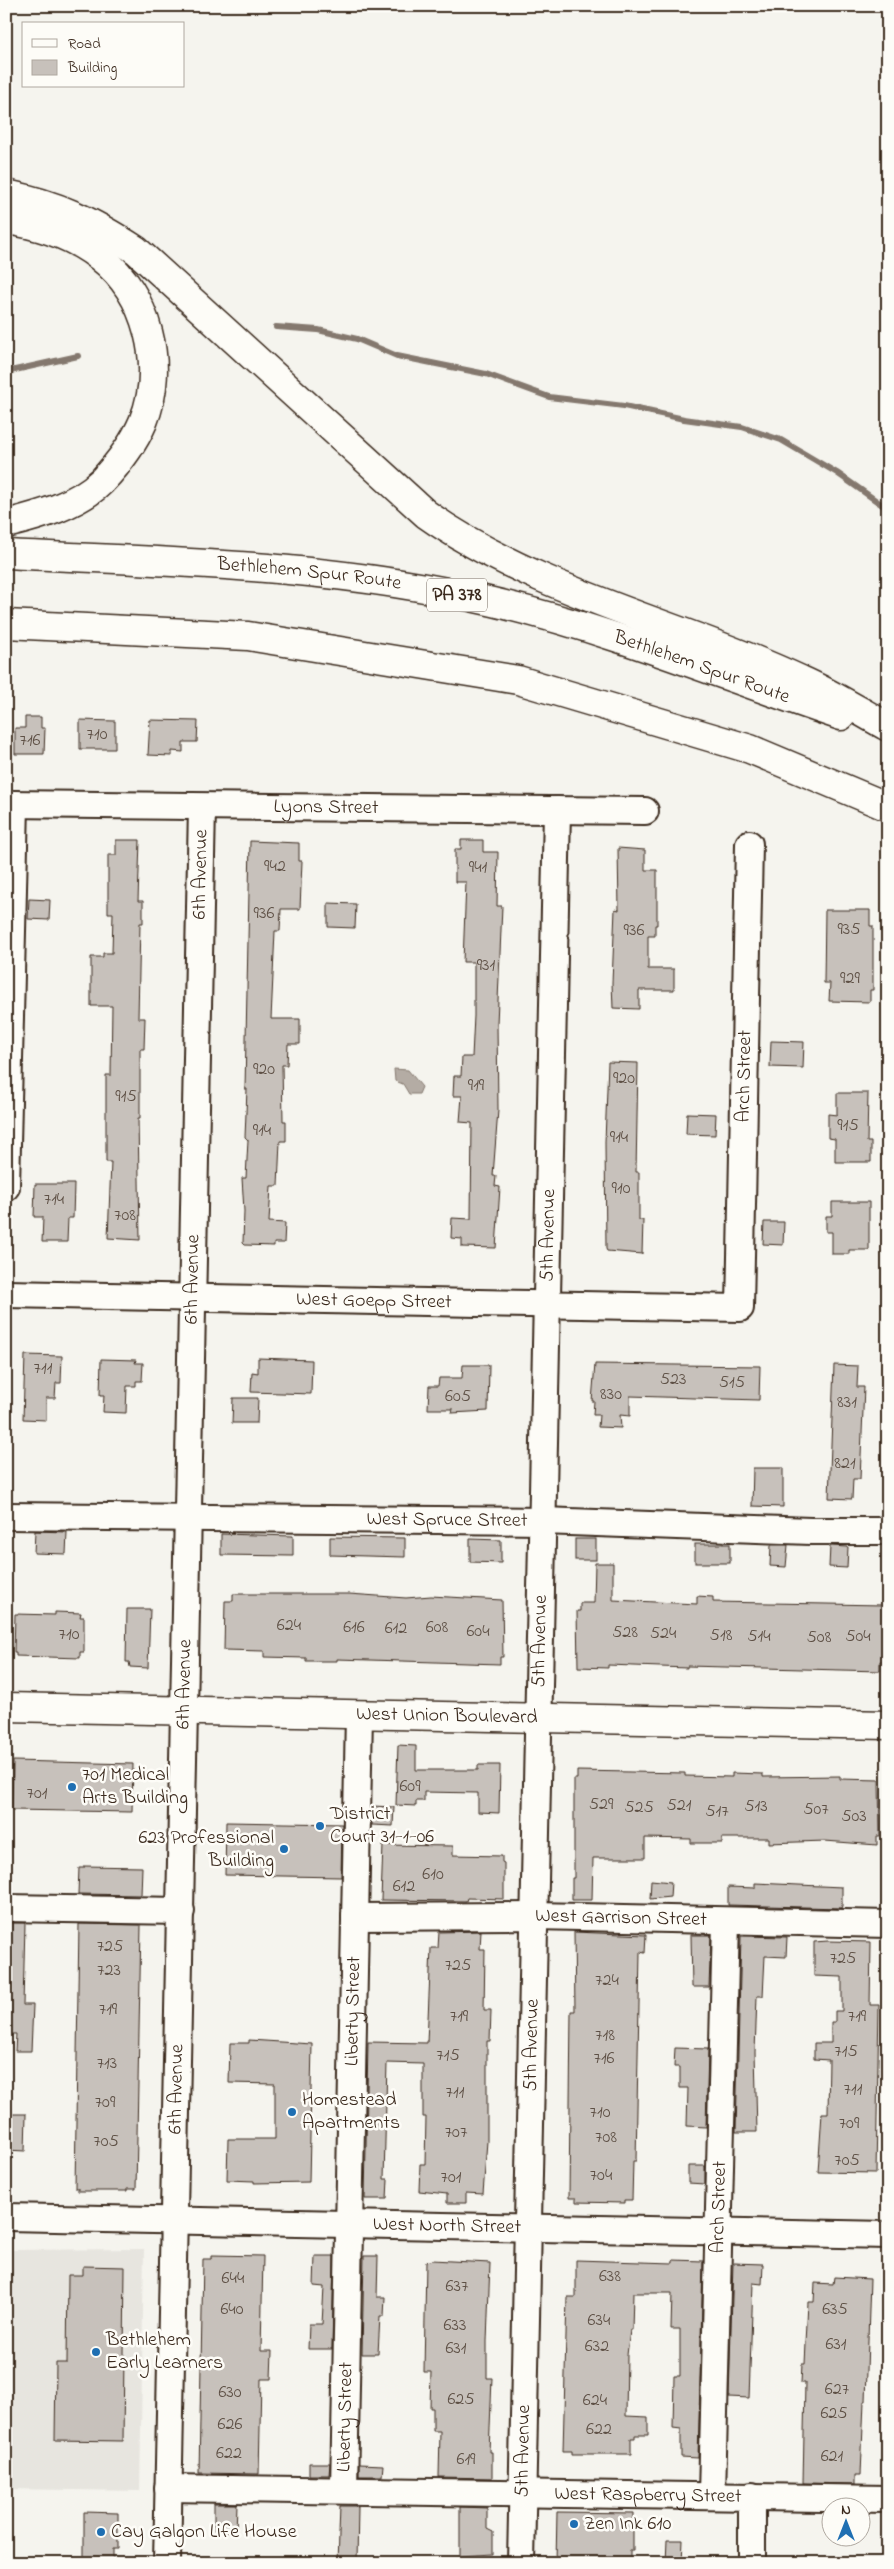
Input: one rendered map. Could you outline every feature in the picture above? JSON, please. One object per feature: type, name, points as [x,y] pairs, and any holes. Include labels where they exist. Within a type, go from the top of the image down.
[{"type":"main road","points":[[6,194],[31,199],[68,211],[98,225],[136,250],[426,514],[459,537],[554,581],[801,680],[888,727]]},
{"type":"main road","points":[[6,220],[36,225],[71,239],[101,257],[127,285],[143,315],[152,350],[152,387],[143,422],[124,454],[107,475],[101,482],[68,503],[6,524]]},
{"type":"main road","name":"Bethlehem Spur Route","points":[[6,554],[264,568],[357,577],[426,588],[494,602],[646,646],[736,681],[847,718],[888,736]]},
{"type":"main road","points":[[6,624],[248,636],[518,680],[750,749],[888,807]]},
{"type":"main road","name":"West Union Boulevard","points":[[6,1707],[888,1725]]},
{"type":"street","name":"Lyons Street","points":[[11,804],[645,811]]},
{"type":"street","points":[[6,1187],[11,804]]},
{"type":"street","name":"6th Avenue","points":[[167,2563],[202,807]]},
{"type":"street","name":"5th Avenue","points":[[521,2563],[530,2228],[557,810]]},
{"type":"street","name":"Arch Street","points":[[740,1308],[749,844]]},
{"type":"street","name":"West Goepp Street","points":[[6,1294],[740,1308]]},
{"type":"street","name":"West Spruce Street","points":[[6,1516],[543,1521],[811,1530],[888,1530]]},
{"type":"street","name":"Liberty Street","points":[[344,2489],[360,1714]]},
{"type":"street","points":[[6,1908],[181,1911]]},
{"type":"street","name":"West Garrison Street","points":[[355,1917],[535,1916],[888,1924]]},
{"type":"street","name":"Arch Street","points":[[712,2495],[726,1921]]},
{"type":"street","name":"West North Street","points":[[6,2217],[888,2235]]},
{"type":"street","name":"West Raspberry Street","points":[[168,2488],[522,2491],[888,2498]]},
{"type":"street","points":[[752,2496],[752,2551]]},
{"type":"shaded area","points":[[394,1069],[408,1070],[422,1087],[419,1094],[409,1094],[403,1084],[395,1081]]},
{"type":"shaded area","points":[[144,2249],[140,2491],[6,2489],[6,2250]]},
{"type":"building","points":[[25,717],[41,717],[41,728],[45,728],[44,754],[15,754],[15,728],[25,728]]},
{"type":"building","points":[[80,720],[115,721],[115,749],[80,749]]},
{"type":"building","points":[[150,720],[198,721],[197,742],[183,742],[183,752],[172,751],[172,756],[148,755]]},
{"type":"building","points":[[116,840],[140,840],[138,901],[143,901],[143,923],[140,923],[138,1018],[145,1018],[144,1049],[140,1049],[140,1118],[138,1118],[140,1240],[108,1238],[111,1162],[106,1162],[106,1075],[111,1075],[112,1006],[91,1006],[91,957],[103,957],[103,953],[112,953],[113,913],[108,913],[108,855],[116,855]]},
{"type":"building","points":[[461,840],[483,840],[483,852],[498,852],[497,906],[502,906],[497,1024],[498,1110],[493,1176],[496,1176],[495,1186],[500,1187],[496,1248],[462,1247],[462,1239],[451,1238],[452,1218],[471,1219],[472,1123],[460,1122],[462,1096],[453,1096],[454,1076],[461,1076],[462,1057],[472,1057],[474,1016],[474,962],[463,962],[466,882],[455,882],[455,849],[461,849]]},
{"type":"building","points":[[250,841],[299,843],[299,861],[302,861],[300,909],[281,909],[280,931],[275,931],[271,1019],[300,1019],[300,1044],[288,1044],[287,1065],[282,1065],[283,1121],[286,1121],[286,1141],[280,1141],[278,1186],[271,1186],[269,1222],[285,1223],[284,1243],[274,1243],[274,1246],[245,1245],[243,1243],[242,1178],[246,1178],[248,1140],[245,1137],[247,1089],[245,1089]]},
{"type":"building","points":[[618,848],[645,850],[645,870],[657,870],[657,925],[655,925],[655,936],[648,936],[648,969],[674,969],[674,990],[639,990],[639,1009],[613,1008],[612,983],[615,909],[619,910]]},
{"type":"building","points":[[29,899],[50,900],[49,920],[28,919]]},
{"type":"building","points":[[328,903],[356,904],[355,928],[328,927]]},
{"type":"building","points":[[825,910],[870,910],[870,926],[873,926],[873,990],[870,990],[870,1002],[829,1001],[830,983],[824,983]]},
{"type":"building","points":[[771,1041],[804,1042],[803,1068],[770,1067]]},
{"type":"building","points":[[608,1062],[638,1063],[636,1172],[639,1172],[639,1220],[643,1220],[642,1254],[607,1251],[606,1249],[605,1142]]},
{"type":"building","points":[[837,1093],[868,1093],[867,1142],[871,1142],[871,1162],[835,1162],[835,1139],[828,1138],[828,1114],[837,1115]]},
{"type":"building","points":[[687,1113],[716,1114],[715,1135],[686,1134]]},
{"type":"building","points":[[35,1184],[74,1184],[73,1218],[68,1218],[67,1242],[42,1242],[43,1217],[34,1217]]},
{"type":"building","points":[[832,1202],[869,1202],[869,1250],[849,1250],[849,1254],[832,1254],[832,1232],[826,1232],[826,1216],[832,1216]]},
{"type":"building","points":[[764,1222],[784,1222],[783,1245],[763,1244]]},
{"type":"building","points":[[25,1355],[62,1356],[61,1383],[56,1383],[55,1398],[46,1398],[46,1420],[23,1419]]},
{"type":"building","points":[[258,1358],[312,1360],[311,1394],[251,1392],[252,1372],[258,1373]]},
{"type":"building","points":[[101,1359],[136,1360],[135,1363],[143,1363],[142,1381],[136,1381],[136,1386],[127,1386],[126,1413],[103,1412],[104,1395],[100,1395]]},
{"type":"building","points":[[595,1364],[760,1366],[759,1400],[630,1396],[630,1416],[620,1415],[621,1428],[598,1427],[599,1415],[593,1415],[594,1401],[592,1401]]},
{"type":"building","points":[[463,1365],[489,1365],[488,1411],[452,1413],[453,1409],[428,1409],[429,1386],[438,1386],[439,1378],[462,1378]]},
{"type":"building","points":[[834,1365],[858,1366],[857,1387],[864,1387],[860,1479],[853,1479],[852,1499],[829,1498]]},
{"type":"building","points":[[233,1398],[258,1398],[257,1423],[232,1423]]},
{"type":"building","points":[[753,1468],[783,1468],[783,1507],[752,1506]]},
{"type":"building","points":[[35,1531],[67,1532],[66,1554],[34,1553]]},
{"type":"building","points":[[221,1534],[293,1536],[293,1556],[221,1555]]},
{"type":"building","points":[[330,1537],[405,1538],[405,1557],[330,1555]]},
{"type":"building","points":[[470,1539],[501,1540],[501,1563],[470,1562]]},
{"type":"building","points":[[575,1539],[596,1539],[596,1560],[575,1560]]},
{"type":"building","points":[[695,1544],[730,1544],[730,1563],[695,1563]]},
{"type":"building","points":[[771,1545],[788,1545],[786,1567],[770,1566]]},
{"type":"building","points":[[830,1546],[848,1547],[847,1568],[829,1567]]},
{"type":"building","points":[[595,1563],[613,1563],[613,1600],[697,1604],[697,1596],[713,1597],[713,1602],[883,1605],[884,1661],[880,1661],[880,1671],[687,1666],[687,1668],[608,1665],[608,1668],[578,1667],[577,1611],[580,1611],[580,1603],[594,1603]]},
{"type":"building","points":[[233,1594],[349,1594],[406,1598],[431,1596],[502,1600],[503,1657],[500,1657],[500,1664],[337,1659],[337,1661],[306,1661],[306,1658],[264,1657],[264,1651],[224,1650],[225,1601],[233,1601]]},
{"type":"building","points":[[127,1609],[150,1609],[148,1668],[130,1667],[129,1662],[126,1662]]},
{"type":"building","points":[[55,1612],[81,1613],[80,1617],[84,1617],[84,1652],[80,1652],[80,1658],[16,1656],[16,1652],[14,1652],[15,1614],[55,1615]]},
{"type":"building","points":[[398,1745],[416,1746],[416,1770],[478,1770],[478,1765],[500,1765],[499,1813],[478,1812],[478,1793],[424,1792],[424,1801],[416,1801],[416,1806],[396,1805]]},
{"type":"building","name":"701 Medical Arts Building","points":[[13,1761],[133,1764],[132,1812],[12,1810]]},
{"type":"building","points":[[577,1771],[685,1773],[685,1776],[732,1777],[732,1773],[763,1774],[763,1777],[840,1776],[840,1779],[879,1780],[880,1836],[877,1836],[877,1845],[825,1841],[769,1843],[769,1838],[722,1838],[722,1843],[691,1843],[691,1839],[645,1838],[645,1858],[593,1858],[592,1900],[572,1900],[572,1878],[574,1878],[574,1779],[577,1779]]},
{"type":"building","points":[[372,1806],[394,1807],[393,1826],[372,1825]]},
{"type":"building","name":"623 Professional Building","points":[[226,1822],[342,1824],[341,1877],[225,1875]]},
{"type":"building","points":[[383,1845],[453,1846],[453,1855],[502,1856],[502,1862],[504,1863],[504,1899],[467,1898],[466,1901],[381,1900]]},
{"type":"building","points":[[84,1866],[142,1867],[141,1895],[78,1894],[79,1868],[84,1868]]},
{"type":"building","points":[[651,1880],[671,1882],[670,1897],[650,1899]]},
{"type":"building","points":[[755,1883],[842,1887],[842,1906],[841,1908],[728,1905],[728,1887],[755,1888]]},
{"type":"building","points":[[6,1923],[25,1923],[23,2005],[33,2005],[31,2051],[15,2051],[16,2034],[6,2034]]},
{"type":"building","points":[[79,1924],[141,1925],[136,2189],[127,2189],[127,2191],[78,2191],[78,2188],[75,2188]]},
{"type":"building","points":[[481,1931],[480,1949],[485,1949],[484,2010],[491,2010],[490,2041],[487,2041],[487,2141],[483,2194],[466,2193],[466,2203],[447,2203],[447,2194],[419,2191],[420,2164],[425,2164],[426,2117],[423,2117],[423,2064],[387,2063],[384,2179],[388,2179],[387,2199],[365,2199],[368,2042],[427,2043],[431,1948],[438,1948],[439,1932]]},
{"type":"building","points":[[574,1932],[646,1935],[645,1953],[640,1952],[636,2161],[633,2161],[632,2200],[624,2200],[624,2203],[576,2202],[576,2198],[569,2198],[571,2011],[575,2011]]},
{"type":"building","points":[[691,1935],[711,1935],[709,1987],[692,1987]]},
{"type":"building","points":[[741,1936],[787,1937],[786,1957],[765,1956],[763,1996],[757,1996],[755,2052],[757,2132],[736,2132]]},
{"type":"building","points":[[814,1942],[871,1942],[870,2005],[879,2005],[876,2173],[818,2172],[822,2113],[828,2113],[829,2060],[814,2059],[814,2043],[831,2043],[831,2022],[835,2022],[835,2011],[842,2011],[842,1977],[814,1976]]},
{"type":"building","name":"Homestead Apartments","points":[[249,2040],[312,2044],[309,2182],[254,2183],[254,2181],[227,2180],[228,2139],[275,2139],[275,2084],[229,2083],[230,2043],[249,2043]]},
{"type":"building","points":[[675,2048],[708,2049],[706,2127],[687,2126],[688,2088],[680,2088],[680,2067],[674,2067]]},
{"type":"building","points":[[6,2114],[26,2114],[25,2151],[6,2150]]},
{"type":"building","points":[[688,2166],[705,2166],[705,2184],[688,2183]]},
{"type":"building","points":[[212,2255],[263,2256],[261,2351],[272,2351],[271,2379],[261,2379],[259,2474],[199,2473],[203,2259],[212,2259]]},
{"type":"building","points":[[315,2256],[334,2256],[332,2349],[308,2349],[309,2324],[322,2324],[324,2287],[314,2286]]},
{"type":"building","points":[[364,2256],[378,2256],[377,2297],[385,2297],[384,2316],[380,2316],[378,2354],[362,2354]]},
{"type":"building","points":[[432,2260],[490,2263],[487,2378],[492,2378],[489,2452],[492,2452],[492,2478],[439,2477],[440,2431],[433,2431],[433,2408],[430,2408],[431,2372],[424,2372],[426,2262]]},
{"type":"building","points":[[576,2260],[673,2263],[673,2260],[703,2261],[698,2458],[681,2457],[681,2429],[673,2428],[674,2376],[680,2376],[680,2329],[671,2329],[672,2293],[633,2293],[632,2330],[630,2330],[627,2355],[626,2416],[648,2417],[648,2435],[635,2435],[635,2438],[631,2438],[631,2454],[572,2454],[572,2451],[563,2451],[567,2297],[576,2297]]},
{"type":"building","points":[[733,2263],[763,2264],[762,2284],[753,2283],[749,2398],[729,2397]]},
{"type":"building","name":"Bethlehem Early Learners","points":[[83,2266],[125,2267],[123,2441],[55,2440],[56,2363],[67,2363],[68,2275],[83,2275]]},
{"type":"building","points":[[834,2277],[870,2279],[866,2401],[864,2401],[861,2475],[855,2475],[855,2484],[803,2483],[805,2383],[801,2383],[802,2364],[805,2364],[808,2302],[814,2302],[815,2283],[833,2284]]},
{"type":"building","points":[[309,2463],[330,2463],[329,2475],[309,2475]]},
{"type":"building","points":[[359,2464],[383,2465],[382,2476],[359,2476]]},
{"type":"building","points":[[214,2504],[237,2504],[236,2532],[214,2531]]},
{"type":"building","points":[[340,2506],[358,2506],[357,2563],[338,2563]]},
{"type":"building","points":[[460,2507],[487,2508],[487,2529],[493,2532],[493,2554],[460,2556]]},
{"type":"building","name":"Cay Galgon Life House","points":[[84,2512],[118,2513],[118,2549],[113,2549],[113,2563],[84,2563]]},
{"type":"building","points":[[557,2512],[633,2513],[633,2550],[630,2550],[630,2563],[556,2563]]},
{"type":"building","points":[[667,2540],[683,2540],[682,2563],[666,2563]]},
{"type":"waterway","points":[[276,327],[318,330],[357,339],[397,356],[486,374],[549,397],[624,406],[684,419],[742,427],[781,440],[837,473],[888,509]]},
{"type":"waterway","points":[[6,372],[78,356]]},
{"type":"place","name":"701 Medical Arts Building","points":[[72,1787]]},
{"type":"place","name":"District Court 31-1-06","points":[[320,1826]]},
{"type":"place","name":"623 Professional Building","points":[[284,1849]]},
{"type":"place","name":"Homestead Apartments","points":[[292,2112]]},
{"type":"place","name":"Bethlehem Early Learners","points":[[96,2352]]},
{"type":"place","name":"Zen Ink 610","points":[[574,2524]]},
{"type":"place","name":"Cay Galgon Life House","points":[[101,2532]]}]
